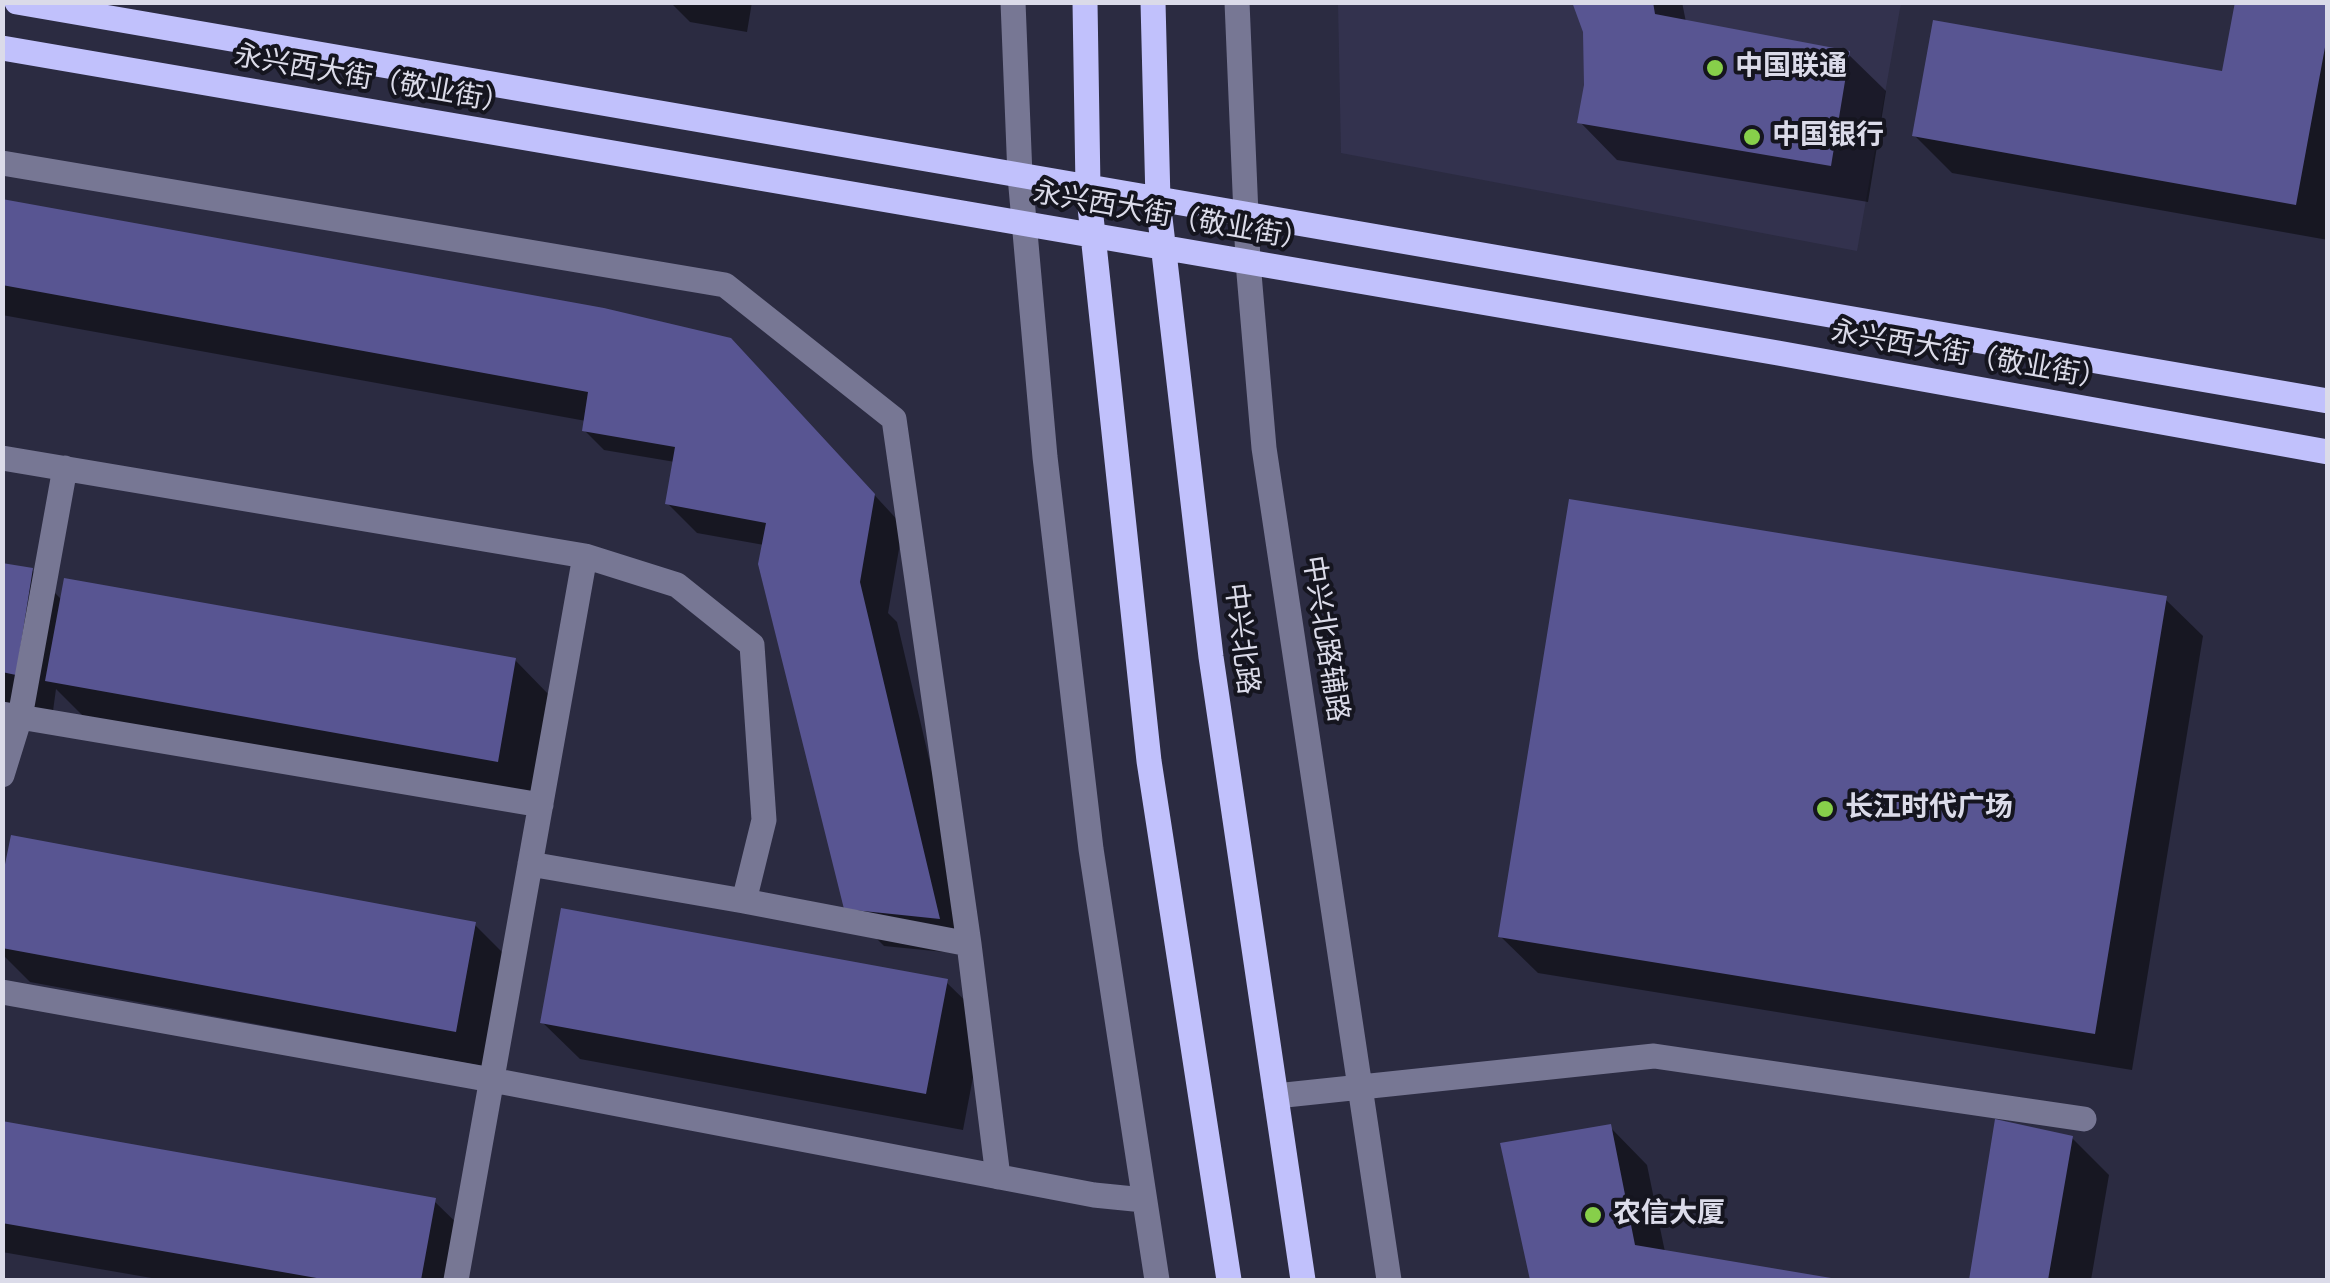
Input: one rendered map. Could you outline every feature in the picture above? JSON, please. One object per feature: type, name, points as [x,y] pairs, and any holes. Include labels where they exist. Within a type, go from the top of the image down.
[{"type":"main road","name":"永兴西大街（敬业街）","points":[[17,2],[98,10],[1088,188],[2328,401]]},
{"type":"main road","points":[[1085,2],[1088,188],[1149,760],[1229,1280]]},
{"type":"main road","name":"中兴北路","points":[[1152,2],[1158,200],[1211,657],[1303,1280]]},
{"type":"main road","name":"永兴西大街（敬业街）","points":[[2,48],[2328,452]]},
{"type":"street","points":[[1013,2],[1020,176],[1045,457],[1089,829],[1157,1280]]},
{"type":"street","name":"中兴北路辅路","points":[[1237,2],[1245,215],[1264,448],[1389,1280]]},
{"type":"street","points":[[2,163],[726,284],[894,419],[998,1176]]},
{"type":"street","points":[[2,458],[585,556],[677,584],[752,646],[764,820],[744,902]]},
{"type":"street","points":[[2,775],[11,715],[65,468]]},
{"type":"street","points":[[456,1280],[585,556]]},
{"type":"street","points":[[11,715],[541,805]]},
{"type":"street","points":[[530,864],[969,944]]},
{"type":"street","points":[[2,992],[492,1080],[1094,1195],[1144,1200]]},
{"type":"street","points":[[1276,1096],[1654,1056],[2084,1119]]},
{"type":"shaded area","points":[[1338,3],[1901,3],[1857,251],[1341,153]]},
{"type":"building","name":"中国联通","points":[[1572,2],[1653,2],[1655,14],[1850,51],[1831,166],[1577,123],[1584,85],[1583,32]]},
{"type":"building","points":[[2235,2],[2328,2],[2328,31],[2296,205],[1912,136],[1933,20],[2222,71]]},
{"type":"building","points":[[2,199],[604,308],[731,338],[875,494],[860,582],[940,919],[844,909],[758,564],[766,523],[665,504],[675,447],[582,431],[588,392],[2,285]]},
{"type":"building","name":"长江时代广场","points":[[1569,499],[2167,596],[2095,1034],[1498,937]]},
{"type":"building","points":[[2,563],[33,568],[16,675],[2,672]]},
{"type":"building","points":[[64,578],[516,658],[498,762],[45,681]]},
{"type":"building","points":[[11,835],[476,922],[456,1032],[2,948],[2,879]]},
{"type":"building","points":[[561,908],[948,979],[926,1094],[540,1023]]},
{"type":"building","points":[[1995,1119],[2073,1136],[2048,1280],[1969,1280]]},
{"type":"building","points":[[2,1121],[436,1198],[421,1280],[328,1280],[2,1223]]},
{"type":"building","points":[[1611,1124],[1635,1245],[1843,1280],[1530,1280],[1500,1143]]},
{"type":"place","name":"中国联通","points":[[1715,68]]},
{"type":"place","name":"中国银行","points":[[1752,137]]},
{"type":"place","name":"长江时代广场","points":[[1825,809]]},
{"type":"place","name":"农信大厦","points":[[1593,1215]]}]
